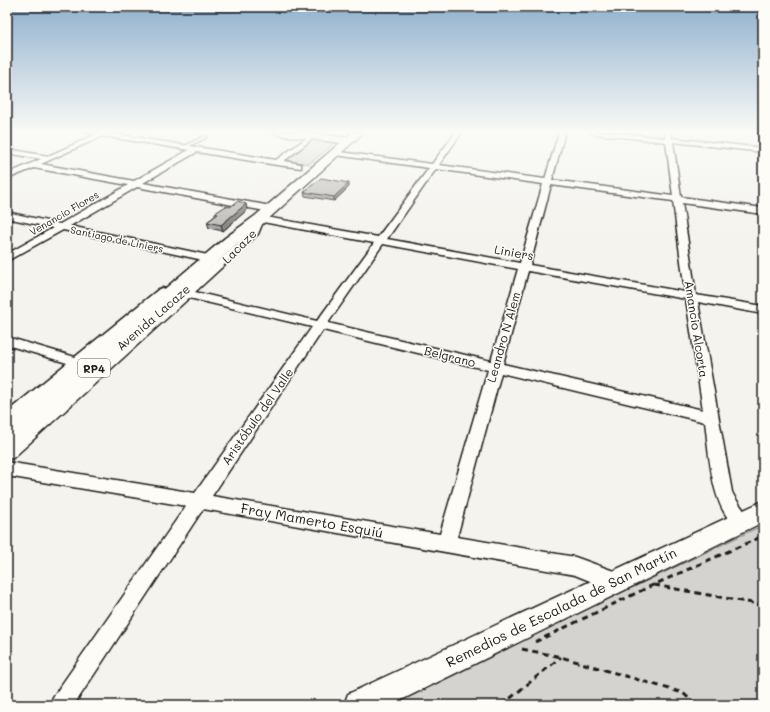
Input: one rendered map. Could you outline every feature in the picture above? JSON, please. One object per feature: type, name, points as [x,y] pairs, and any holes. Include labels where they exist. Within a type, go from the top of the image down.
[{"type":"main road","name":"Avenida Lacaze","points":[[7,444],[181,292],[231,240],[266,214],[322,165]]},
{"type":"main road","name":"Avenida Lacaze","points":[[7,436],[181,292]]},
{"type":"street","points":[[7,177],[32,165]]},
{"type":"street","name":"Liniers","points":[[33,165],[137,184],[380,241],[763,310]]},
{"type":"street","name":"Venancio Flores","points":[[7,258],[169,165]]},
{"type":"street","points":[[293,165],[298,166]]},
{"type":"street","points":[[422,165],[763,211]]},
{"type":"street","name":"Leandro N Alem","points":[[446,543],[553,165]]},
{"type":"street","name":"Amancio Alcorta","points":[[673,165],[691,297],[724,492],[729,504],[752,515]]},
{"type":"street","name":"Aristóbulo del Valle","points":[[61,705],[198,501],[320,325],[435,167]]},
{"type":"street","name":"Lacaze","points":[[7,420],[230,235],[266,214]]},
{"type":"street","name":"Santiago de Liniers","points":[[7,215],[203,257]]},
{"type":"street","points":[[7,453],[181,292]]},
{"type":"street","name":"Belgrano","points":[[181,292],[712,418]]},
{"type":"street","points":[[7,341],[77,362]]},
{"type":"street","name":"Fray Mamerto Esquiú","points":[[7,469],[575,566],[615,581]]},
{"type":"street","name":"Remedios de Escalada de San Martín","points":[[359,705],[752,515]]},
{"type":"path","points":[[515,652],[653,585],[763,536]]},
{"type":"path","points":[[653,585],[763,605]]},
{"type":"path","points":[[522,649],[561,657],[683,693],[696,705]]},
{"type":"path","points":[[502,705],[561,657]]},
{"type":"path","points":[[752,705],[763,700]]},
{"type":"shaded area","points":[[763,525],[763,705],[388,705]]},
{"type":"building","points":[[321,178],[349,183],[334,197],[304,192]]},
{"type":"building","points":[[238,201],[246,204],[221,225],[207,222],[218,214],[215,213],[226,206],[230,207]]}]
